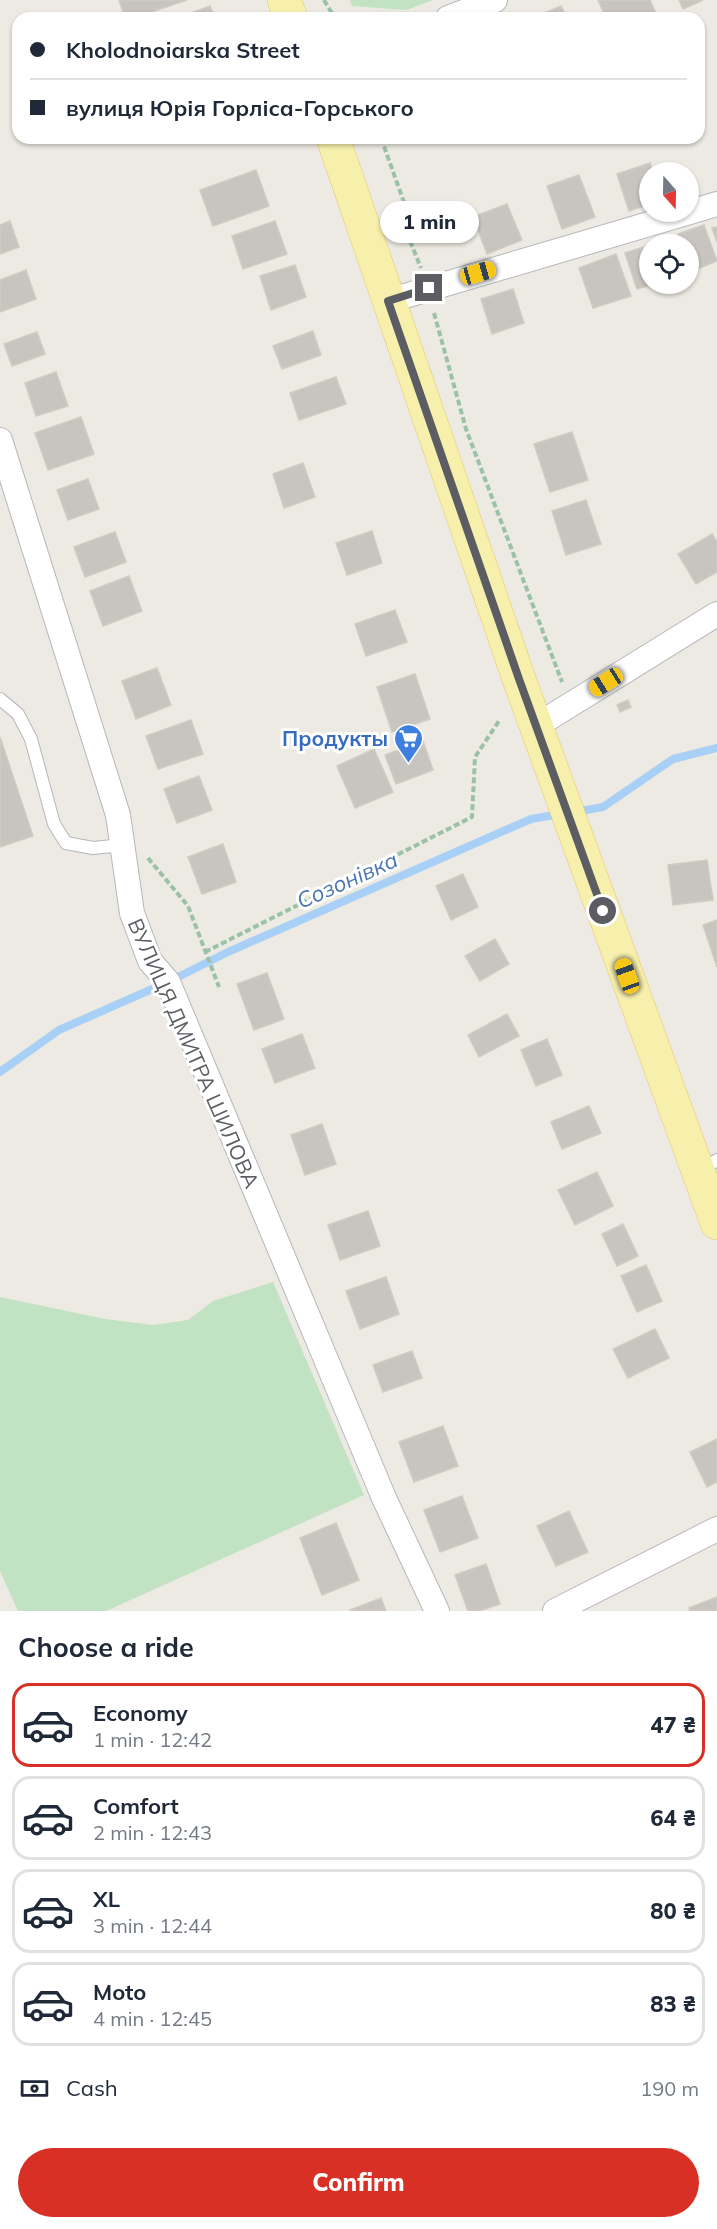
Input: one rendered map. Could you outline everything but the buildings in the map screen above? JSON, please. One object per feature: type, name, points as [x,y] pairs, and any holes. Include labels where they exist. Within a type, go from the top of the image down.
[{"type":"main road","points":[[335,144],[576,836],[707,1166],[717,1223]]},
{"type":"street","points":[[464,12],[495,0]]},
{"type":"street","points":[[388,301],[717,204]]},
{"type":"street","name":"ВУЛИЦЯ ДМИТРА ШИЛОВА","points":[[0,440],[118,815],[132,913],[150,961],[168,982],[384,1498],[437,1611]]},
{"type":"street","points":[[536,726],[717,614]]},
{"type":"street","points":[[555,1611],[717,1529]]},
{"type":"lane","points":[[0,699],[18,714],[31,739],[54,824],[66,843],[93,848],[123,845]]},
{"type":"path","points":[[383,144],[405,205],[408,236],[429,288],[441,344],[466,429],[570,705]]},
{"type":"path","points":[[205,952],[472,817],[475,757],[499,722]]},
{"type":"path","points":[[146,855],[188,906],[219,987]]},
{"type":"green space","points":[[350,0],[433,0],[406,10],[352,6]]},
{"type":"green space","points":[[273,1282],[364,1495],[106,1611],[18,1611],[0,1571],[0,1297],[105,1319],[153,1325],[188,1320],[213,1301]]},
{"type":"waterway","name":"Созонівка","points":[[575,812],[603,807],[673,759],[717,748]]},
{"type":"waterway","name":"Созонівка","points":[[0,1072],[59,1030],[168,982],[228,952],[531,819],[561,814]]},
{"type":"place","name":"Продукты","points":[[409,764]]},
{"type":"route","points":[[429,288],[388,301],[519,679],[603,911]]}]
